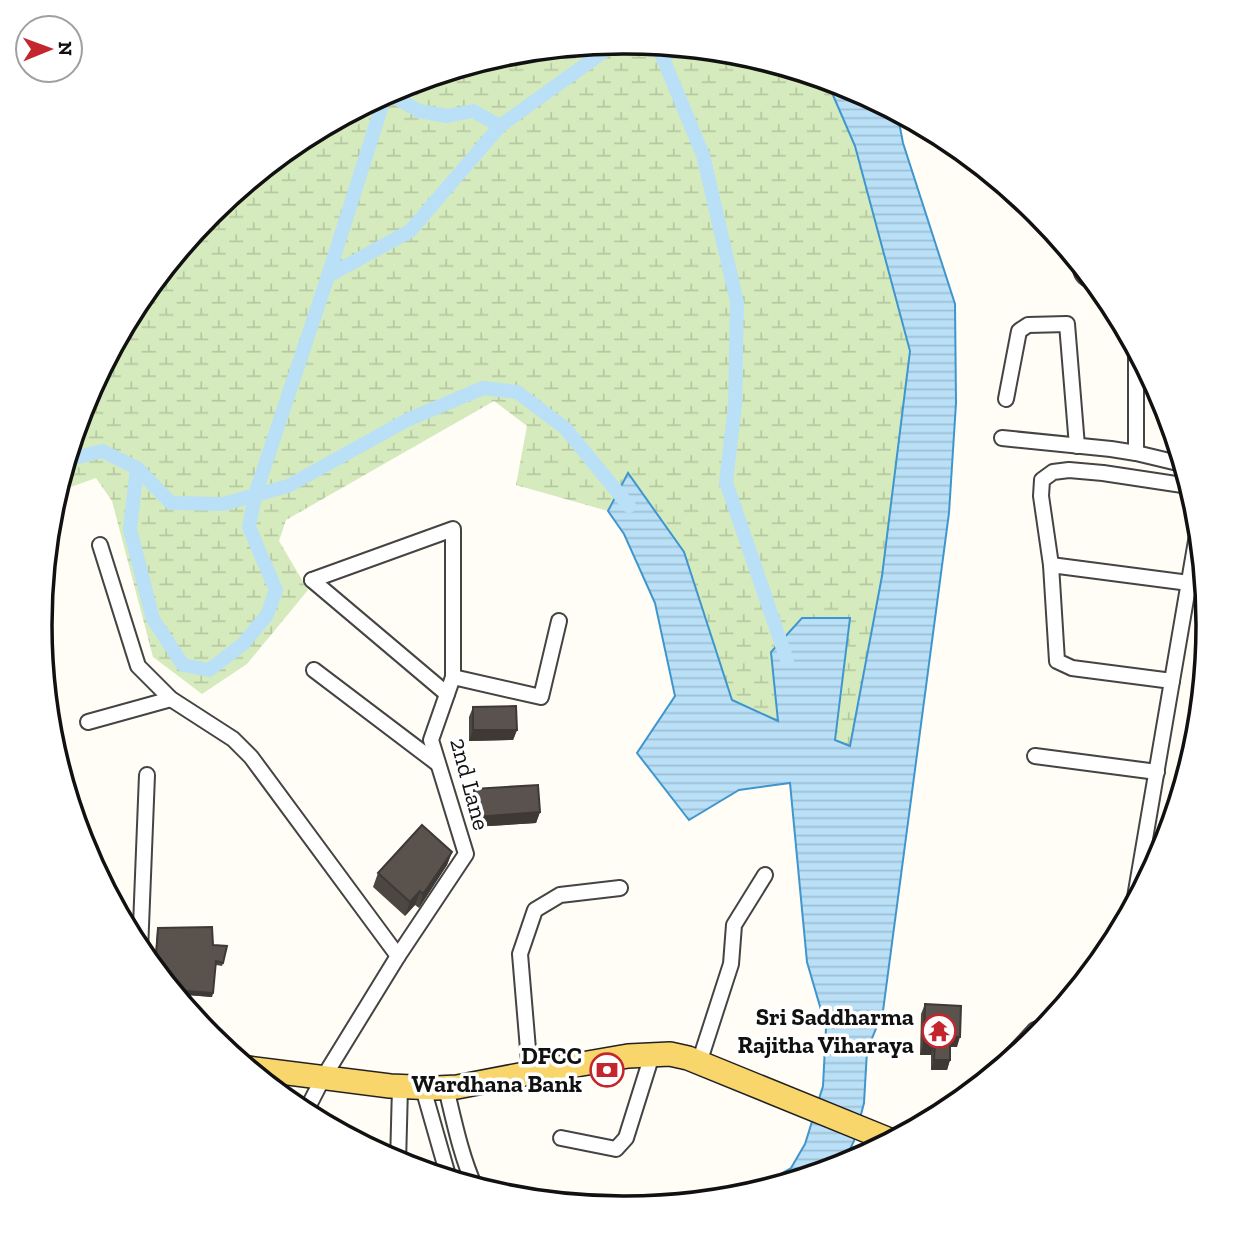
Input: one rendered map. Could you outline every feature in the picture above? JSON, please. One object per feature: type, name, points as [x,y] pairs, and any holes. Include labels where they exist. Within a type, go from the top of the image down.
[{"type":"main road","points":[[267,1070],[400,1087],[457,1087],[628,1056],[670,1054],[688,1058],[880,1136]]},
{"type":"street","points":[[1006,399],[1019,331],[1028,326],[1067,324],[1077,446]]},
{"type":"street","points":[[1136,370],[1136,453]]},
{"type":"street","points":[[1002,438],[1136,453],[1171,461]]},
{"type":"street","points":[[1172,681],[1072,668],[1057,661],[1051,565],[1041,496],[1042,480],[1053,472],[1069,470],[1178,484]]},
{"type":"street","name":"2nd Lane","points":[[310,1103],[398,956],[466,853],[431,740],[453,677],[453,529],[312,580],[447,694]]},
{"type":"street","points":[[100,545],[138,666],[171,699],[233,739],[251,757],[398,956]]},
{"type":"street","points":[[1139,873],[1192,564]]},
{"type":"street","points":[[1051,565],[1189,583]]},
{"type":"street","points":[[453,677],[541,697],[559,621]]},
{"type":"street","points":[[314,670],[439,764]]},
{"type":"street","points":[[88,722],[171,699]]},
{"type":"street","points":[[1035,756],[1157,772]]},
{"type":"street","points":[[141,930],[148,775]]},
{"type":"street","points":[[699,1063],[731,964],[734,925],[765,875]]},
{"type":"street","points":[[530,1073],[520,954],[535,910],[560,895],[620,888]]},
{"type":"street","points":[[561,1138],[616,1149],[626,1138],[652,1055]]},
{"type":"street","points":[[398,1150],[400,1087]]},
{"type":"street","points":[[446,1087],[471,1176]]},
{"type":"street","points":[[423,1088],[446,1168]]},
{"type":"green space","points":[[587,55],[699,58],[772,73],[832,93],[855,146],[910,351],[882,576],[850,746],[779,722],[732,700],[684,552],[628,474],[608,511],[516,485],[527,426],[494,401],[286,520],[279,541],[308,590],[247,664],[202,694],[153,657],[112,501],[96,478],[69,488],[83,441],[111,372],[149,307],[171,277],[194,248],[247,195],[306,150],[371,112],[440,84],[476,73],[549,58]]},
{"type":"water","points":[[832,93],[899,124],[955,304],[956,403],[949,513],[883,1011],[867,1051],[864,1103],[850,1150],[779,1175],[791,1168],[805,1144],[823,1086],[826,1027],[807,962],[790,783],[739,790],[689,820],[637,753],[675,696],[655,603],[624,534],[608,511],[628,473],[684,552],[732,700],[778,721],[771,652],[802,618],[850,618],[835,740],[850,746],[882,576],[910,351],[855,146]]},
{"type":"building","points":[[516,706],[517,730],[473,730],[473,707]]},
{"type":"building","points":[[538,785],[540,812],[476,817],[474,789]]},
{"type":"building","points":[[422,825],[452,852],[423,894],[420,891],[410,902],[378,873]]},
{"type":"building","points":[[212,927],[213,945],[227,946],[223,963],[216,961],[213,993],[185,991],[156,953],[158,928]]},
{"type":"building","name":"Sri Saddharma Rajitha Viharaya","points":[[925,1004],[961,1006],[960,1037],[950,1036],[950,1060],[934,1060],[935,1044],[924,1044]]},
{"type":"waterway","points":[[137,468],[130,529],[153,619],[183,665],[209,670],[243,644],[267,615],[276,590],[249,527],[255,495],[328,276],[410,231],[500,126],[599,55]]},
{"type":"waterway","points":[[662,55],[703,155],[737,302],[735,405],[726,482],[787,660]]},
{"type":"waterway","points":[[399,100],[419,111],[447,116],[473,111],[500,126]]},
{"type":"waterway","points":[[328,276],[381,107]]},
{"type":"waterway","points":[[78,457],[102,451],[137,468],[171,503],[223,504],[288,486],[407,420],[483,388],[517,392],[565,428],[629,506]]},
{"type":"place","name":"Sri Saddharma Rajitha Viharaya","points":[[939,1031]]},
{"type":"place","name":"DFCC Wardhana Bank","points":[[607,1070]]}]
